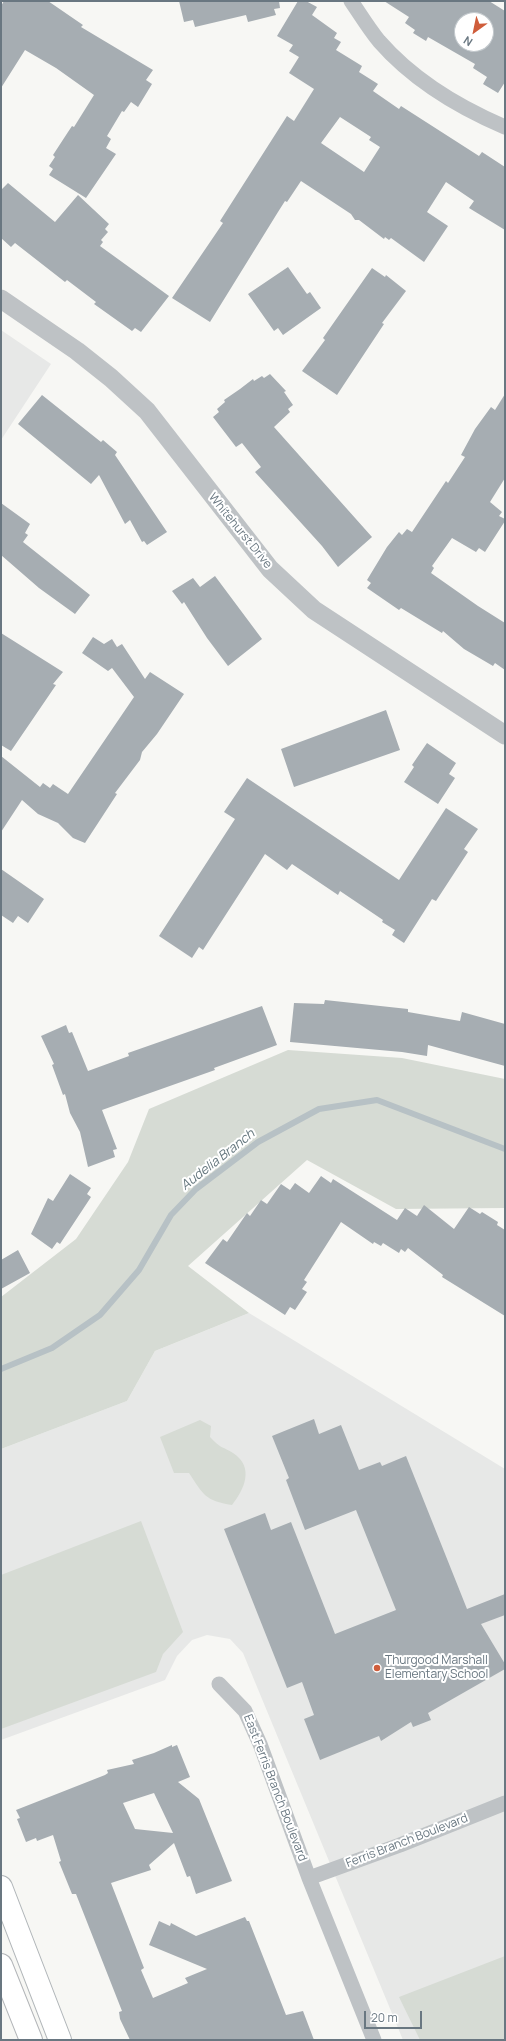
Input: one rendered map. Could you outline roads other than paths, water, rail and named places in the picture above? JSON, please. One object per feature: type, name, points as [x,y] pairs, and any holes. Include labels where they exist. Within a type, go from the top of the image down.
[{"type":"main road","points":[[1,1887],[60,2040]]},
{"type":"main road","points":[[1,1965],[31,2040]]},
{"type":"street","points":[[351,1],[379,41],[418,80],[479,116],[505,127]]},
{"type":"street","name":"Whitehurst Drive","points":[[1,299],[77,351],[111,378],[147,411],[270,569],[314,610],[505,735]]},
{"type":"street","name":"East Ferris Branch Boulevard","points":[[219,1684],[245,1711],[260,1744],[309,1878],[374,2040]]},
{"type":"street","name":"Ferris Branch Boulevard","points":[[309,1878],[400,1845],[505,1803]]},
{"type":"waterway","name":"Audelia Branch","points":[[1,1369],[52,1348],[100,1315],[139,1270],[171,1215],[196,1189],[258,1142],[319,1109],[377,1100],[505,1149]]},
{"type":"place","name":"Thurgood Marshall Elementary School","points":[[377,1668]]}]
